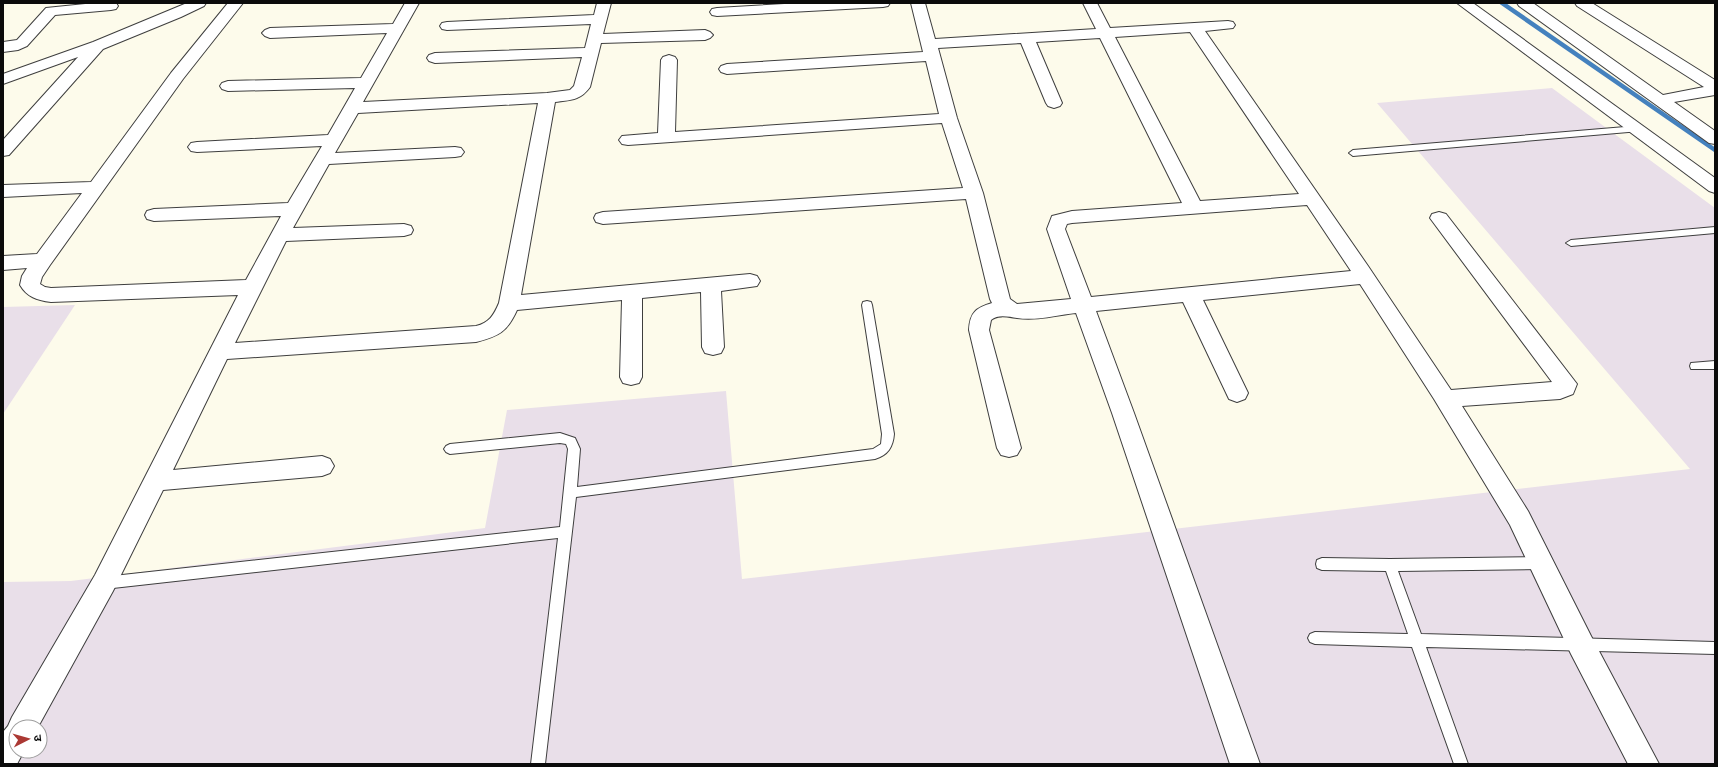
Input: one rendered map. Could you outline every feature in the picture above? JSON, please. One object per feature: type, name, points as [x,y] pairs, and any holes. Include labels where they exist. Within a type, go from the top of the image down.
[{"type":"street","points":[[3,79],[98,45],[176,14],[199,3]]},
{"type":"street","points":[[236,3],[177,76],[43,260],[32,276],[30,285],[33,290],[51,295],[252,287]]},
{"type":"street","points":[[27,719],[104,583],[279,236],[332,140],[412,3]]},
{"type":"street","points":[[351,108],[547,98],[575,94],[581,89],[594,46],[599,19],[604,3]]},
{"type":"street","points":[[717,12],[883,3]]},
{"type":"street","points":[[918,3],[949,118],[974,193],[1000,299],[1003,304],[1010,309],[1017,311],[1028,311],[1364,277]]},
{"type":"street","points":[[1090,3],[1194,208]]},
{"type":"street","points":[[1464,3],[1715,187]]},
{"type":"street","points":[[1524,3],[1715,140]]},
{"type":"street","points":[[1582,3],[1715,88]]},
{"type":"street","points":[[102,18],[113,4]]},
{"type":"street","points":[[3,47],[22,43],[51,11],[113,4]]},
{"type":"street","points":[[447,26],[599,19]]},
{"type":"street","points":[[727,69],[930,50],[1027,38],[1228,25]]},
{"type":"street","points":[[270,33],[397,28]]},
{"type":"street","points":[[1196,28],[1446,399],[1519,518],[1581,645],[1644,764]]},
{"type":"street","points":[[435,58],[594,46],[705,35]]},
{"type":"street","points":[[1027,38],[1054,103]]},
{"type":"street","points":[[3,151],[98,45]]},
{"type":"street","points":[[666,138],[669,60]]},
{"type":"street","points":[[228,86],[366,83]]},
{"type":"street","points":[[1660,100],[1715,88]]},
{"type":"street","points":[[220,352],[476,334],[490,331],[495,328],[501,322],[508,303],[547,98]]},
{"type":"street","points":[[628,140],[949,118]]},
{"type":"street","points":[[197,147],[332,140]]},
{"type":"street","points":[[322,159],[455,152]]},
{"type":"street","points":[[3,191],[96,187]]},
{"type":"street","points":[[603,218],[974,193]]},
{"type":"street","points":[[1246,764],[1123,413],[1056,229],[1059,220],[1072,217],[1311,199]]},
{"type":"street","points":[[154,215],[294,209]]},
{"type":"street","points":[[1439,218],[1566,384],[1565,388],[1560,390],[1446,399]]},
{"type":"street","points":[[279,236],[404,230]]},
{"type":"street","points":[[3,263],[43,260]]},
{"type":"street","points":[[508,303],[750,281]]},
{"type":"street","points":[[711,285],[713,346]]},
{"type":"street","points":[[631,377],[632,292]]},
{"type":"street","points":[[1190,295],[1237,393]]},
{"type":"street","points":[[1009,448],[978,322],[981,316],[986,312],[1010,309]]},
{"type":"street","points":[[156,481],[322,466]]},
{"type":"street","points":[[3,760],[8,751]]},
{"type":"lane","points":[[1353,153],[1637,129]]},
{"type":"lane","points":[[1571,243],[1715,230]]},
{"type":"lane","points":[[570,493],[868,455],[875,454],[885,449],[888,443],[888,434],[867,305]]},
{"type":"lane","points":[[1695,366],[1715,365]]},
{"type":"lane","points":[[450,449],[566,438],[571,441],[574,449],[538,764]]},
{"type":"lane","points":[[104,583],[565,532]]},
{"type":"lane","points":[[1322,564],[1390,565],[1541,563]]},
{"type":"lane","points":[[1390,565],[1461,764]]},
{"type":"lane","points":[[1315,638],[1715,648]]},
{"type":"shaded area","points":[[1552,88],[1715,208],[1715,764],[3,764],[3,582],[71,581],[485,528],[507,410],[726,391],[742,579],[1690,469],[1377,103]]},
{"type":"shaded area","points":[[75,305],[3,414],[3,307]]},
{"type":"waterway","points":[[1502,3],[1715,150]]}]
